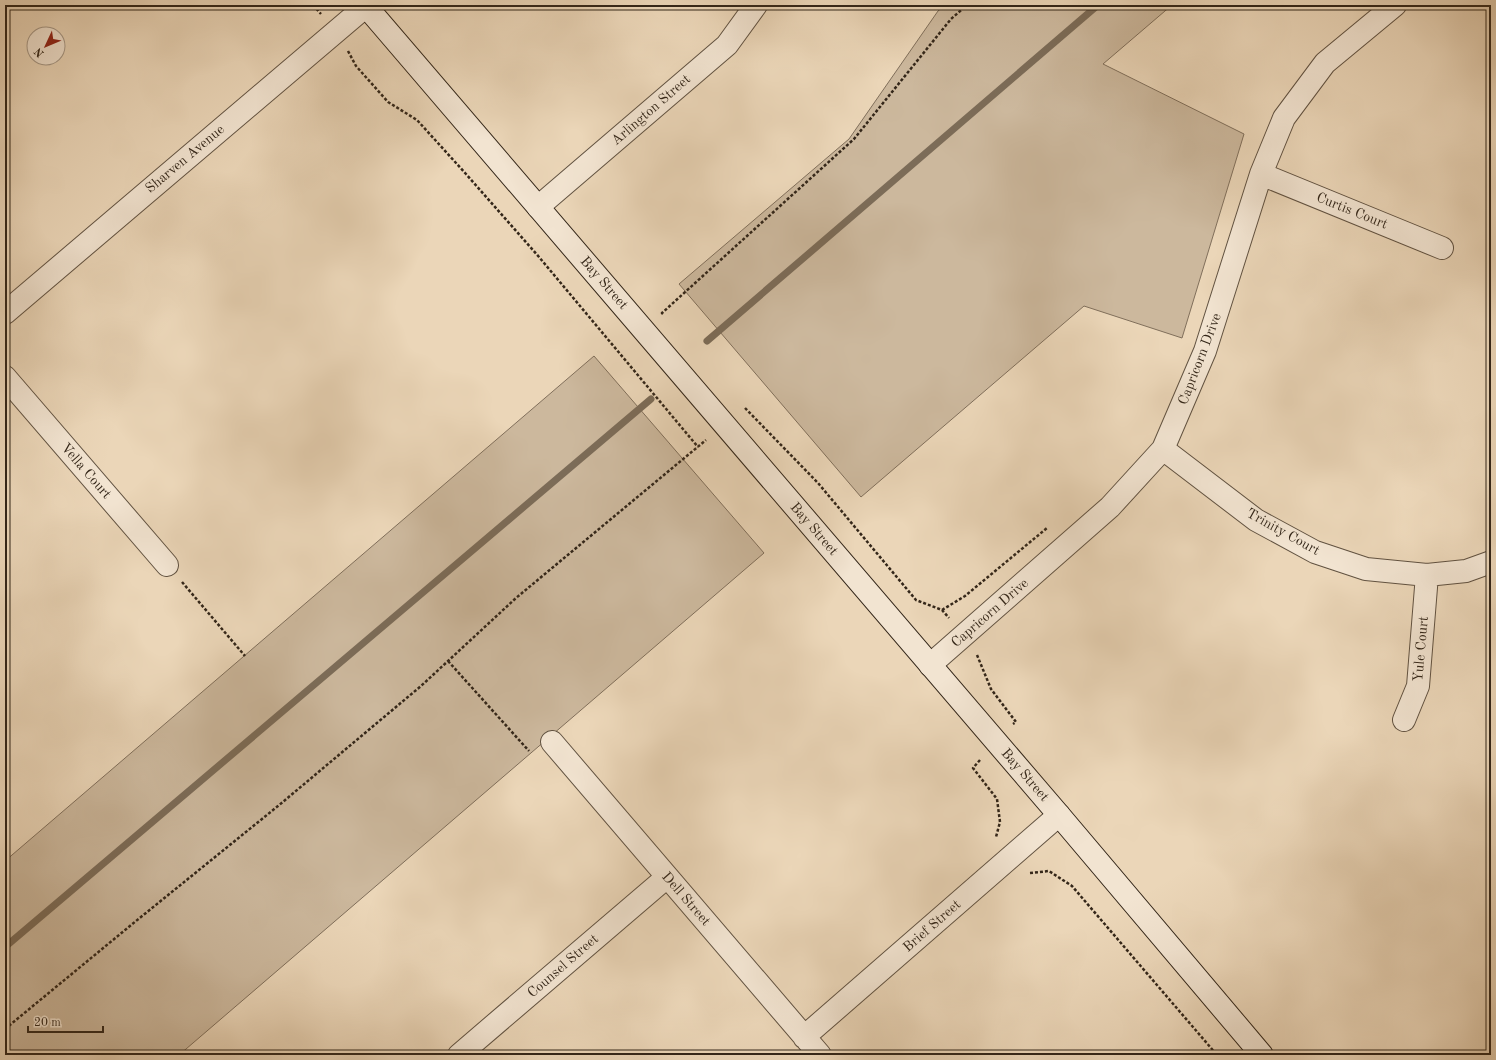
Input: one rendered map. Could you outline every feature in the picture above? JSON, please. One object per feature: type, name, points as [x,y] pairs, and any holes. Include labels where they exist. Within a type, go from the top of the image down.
[{"type":"street","name":"Sharven Avenue","points":[[5,313],[365,5]]},
{"type":"street","name":"Bay Street","points":[[365,5],[1059,815],[1262,1055]]},
{"type":"street","name":"Arlington Street","points":[[538,207],[727,45],[756,5]]},
{"type":"street","name":"Capricorn Drive","points":[[930,665],[1110,507],[1163,449],[1206,351],[1261,174],[1284,118],[1325,63],[1395,5]]},
{"type":"street","name":"Curtis Court","points":[[1261,174],[1442,248]]},
{"type":"street","name":"Vella Court","points":[[5,377],[167,565]]},
{"type":"street","name":"Trinity Court","points":[[1163,449],[1256,520],[1315,552],[1366,569],[1427,575],[1466,571],[1491,562]]},
{"type":"street","name":"Yule Court","points":[[1404,720],[1418,686],[1427,575]]},
{"type":"street","name":"Dell Street","points":[[552,742],[820,1055]]},
{"type":"street","name":"Brief Street","points":[[804,1037],[1059,815]]},
{"type":"street","name":"Counsel Street","points":[[459,1055],[667,877]]},
{"type":"path","points":[[313,5],[336,30],[356,66],[388,102],[417,120],[466,174],[698,447]]},
{"type":"path","points":[[668,319],[662,313],[854,139],[951,19],[967,5]]},
{"type":"path","points":[[5,1029],[136,920],[278,806],[421,686],[516,598],[745,408],[740,402]]},
{"type":"path","points":[[942,610],[965,596],[1049,526]]},
{"type":"path","points":[[167,565],[245,656]]},
{"type":"path","points":[[448,661],[531,753],[552,742]]},
{"type":"shaded area","points":[[945,5],[1172,5],[1103,64],[1244,134],[1182,338],[1084,306],[861,497],[679,284],[849,139],[938,11]]},
{"type":"shaded area","points":[[594,356],[764,553],[179,1055],[5,1055],[5,861]]},
{"type":"waterway","points":[[707,341],[1098,5]]},
{"type":"waterway","points":[[5,947],[651,399]]}]
